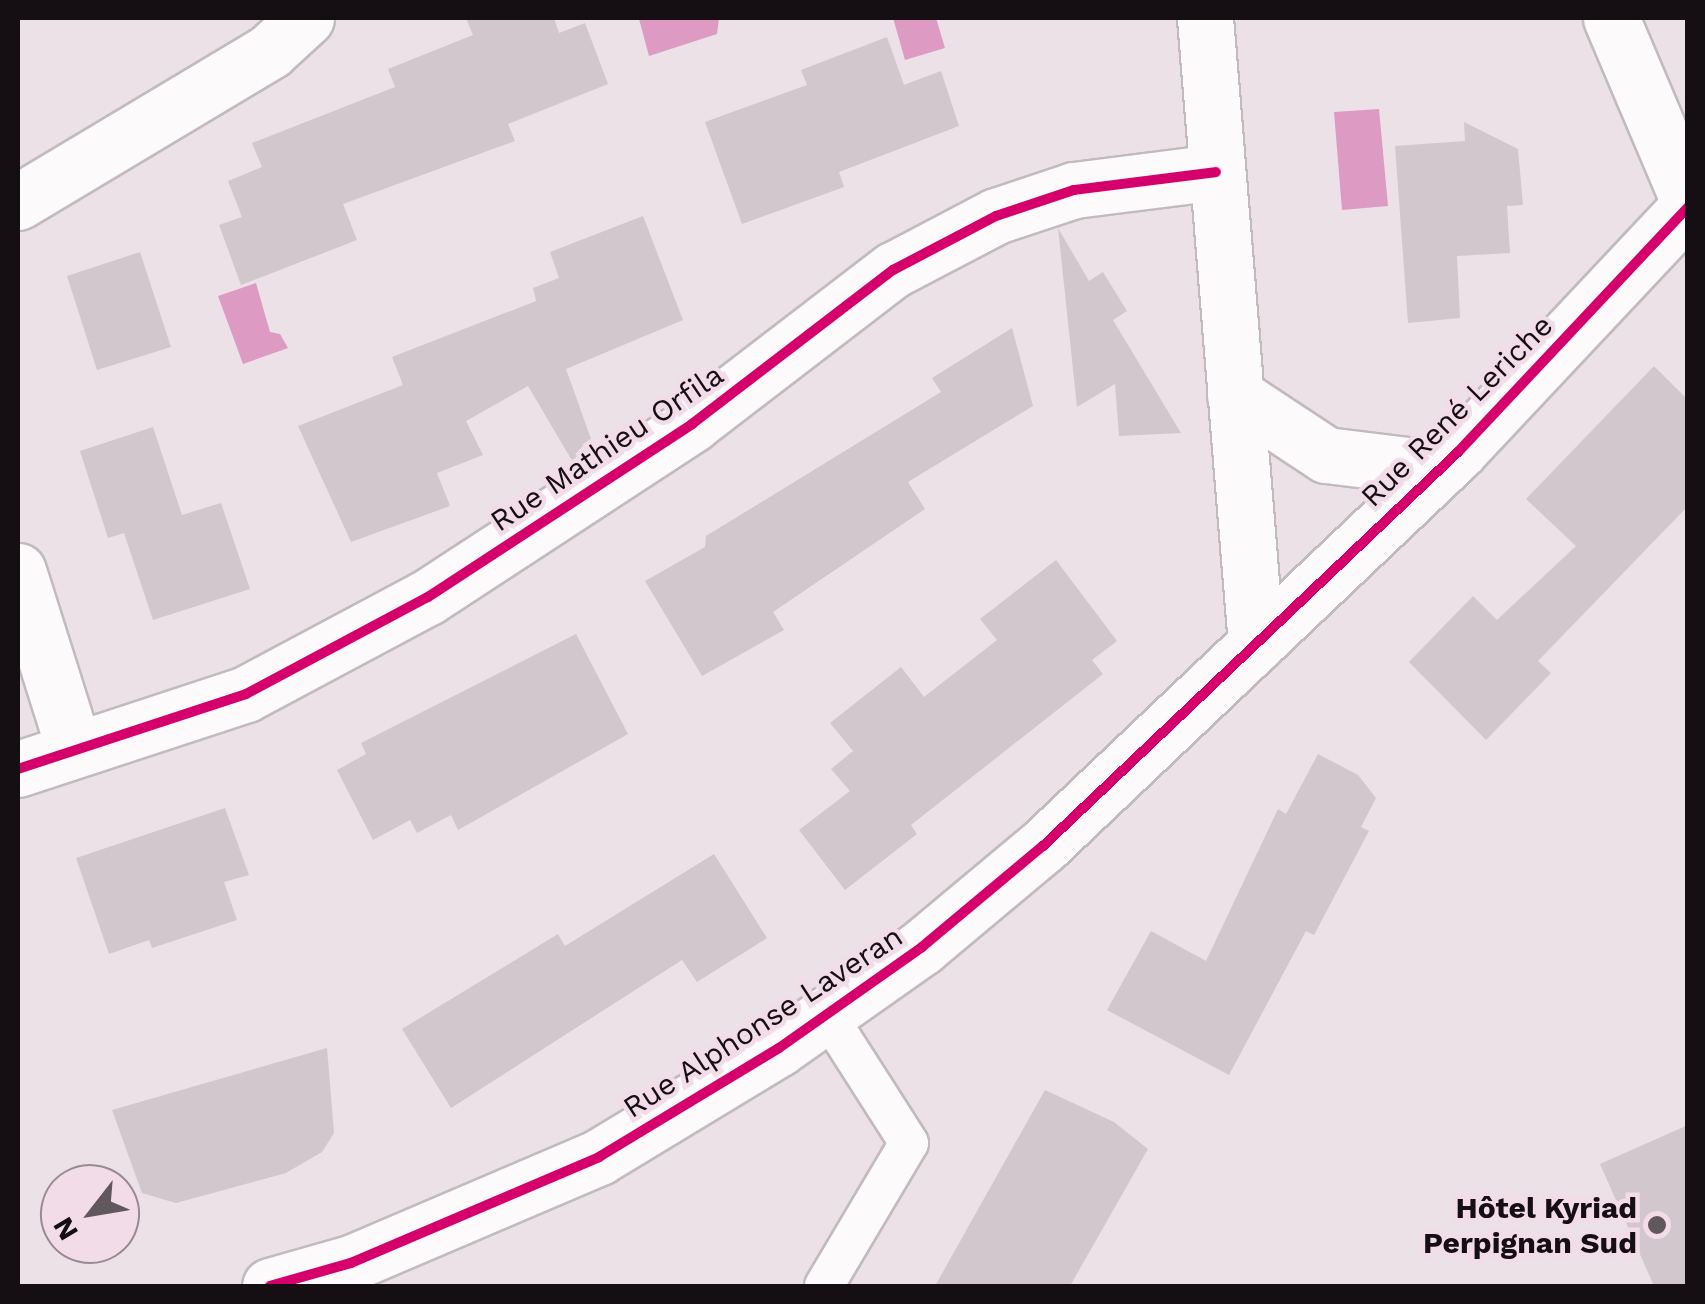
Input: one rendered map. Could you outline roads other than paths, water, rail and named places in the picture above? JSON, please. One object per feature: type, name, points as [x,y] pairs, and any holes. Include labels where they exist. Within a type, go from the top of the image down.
[{"type":"street","points":[[18,202],[270,51],[306,18]]},
{"type":"street","points":[[1205,18],[1256,644]]},
{"type":"street","points":[[1611,18],[1688,199]]},
{"type":"street","name":"Rue Mathieu Orfila","points":[[18,769],[246,694],[428,597],[692,424],[893,270],[996,216],[1074,190],[1216,172]]},
{"type":"street","name":"Rue René Leriche","points":[[1256,644],[1440,469],[1688,207]]},
{"type":"street","points":[[1235,394],[1326,456],[1440,469]]},
{"type":"street","points":[[18,571],[74,750]]},
{"type":"street","name":"Rue Alphonse Laveran","points":[[270,1286],[352,1263],[599,1157],[827,1015],[1043,846],[1256,644]]},
{"type":"lane","points":[[824,1286],[909,1143],[827,1015]]},
{"type":"place","name":"Hôtel Kyriad Perpignan Sud","points":[[1657,1225]]}]
